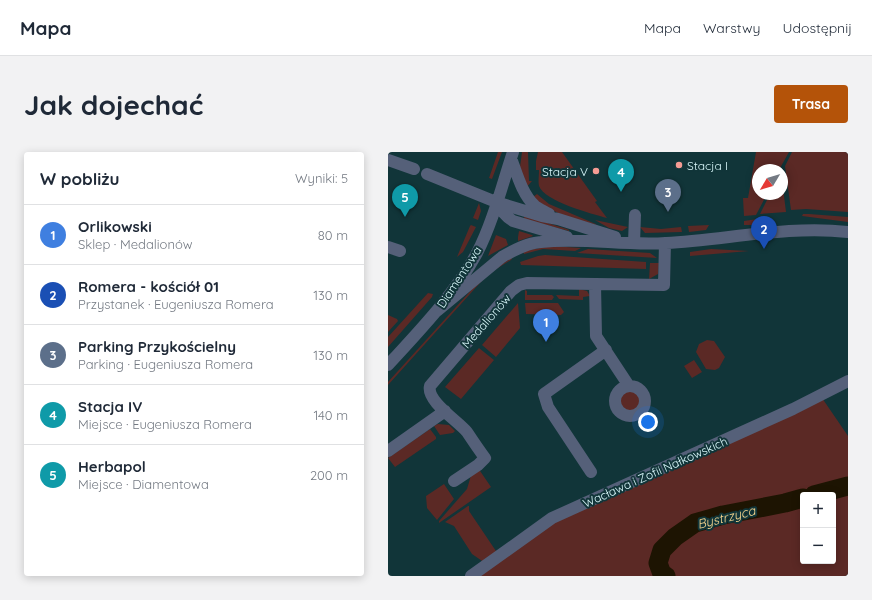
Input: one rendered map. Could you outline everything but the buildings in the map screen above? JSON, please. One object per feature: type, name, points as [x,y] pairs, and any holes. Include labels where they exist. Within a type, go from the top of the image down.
[{"type":"street","name":"Diamentowa","points":[[388,365],[437,311],[468,268],[477,252],[487,228],[512,155]]},
{"type":"street","points":[[512,155],[522,188],[528,197],[536,206],[558,219]]},
{"type":"street","points":[[388,160],[414,169]]},
{"type":"street","points":[[427,174],[496,202],[542,216],[558,219],[634,243]]},
{"type":"street","points":[[496,202],[506,217],[513,221],[579,240]]},
{"type":"street","points":[[634,243],[635,215]]},
{"type":"street","points":[[437,311],[491,266],[513,251],[533,243],[579,240],[665,243],[805,230],[848,232]]},
{"type":"street","name":"Medalionów","points":[[454,481],[478,465],[485,458],[466,431],[458,425],[429,393],[430,386],[511,291],[519,285],[527,282],[664,285],[665,243]]},
{"type":"street","points":[[388,247],[400,251]]},
{"type":"street","points":[[596,284],[596,336],[629,386]]},
{"type":"street","points":[[591,472],[548,407],[544,394],[606,350]]},
{"type":"street","name":"Wacława i Zofii Nałkowskich","points":[[471,576],[552,518],[774,418],[847,382]]},
{"type":"street","points":[[388,451],[445,411]]},
{"type":"shaded area","points":[[498,152],[502,152],[492,179],[489,178]]},
{"type":"shaded area","points":[[522,152],[528,152],[529,181],[532,181],[526,188],[520,167]]},
{"type":"shaded area","points":[[538,152],[562,152],[597,201],[595,202],[607,218],[559,202],[543,192],[539,186],[539,170],[536,170]]},
{"type":"shaded area","points":[[756,152],[789,152],[782,164],[754,164]]},
{"type":"shaded area","points":[[792,152],[848,152],[848,212],[806,209],[791,210],[788,188],[788,164],[786,164]]},
{"type":"shaded area","points":[[752,175],[752,200],[764,200],[756,215],[744,216],[743,198],[748,198]]},
{"type":"shaded area","points":[[537,194],[549,204],[598,225],[555,212],[533,197]]},
{"type":"shaded area","points":[[767,200],[784,200],[786,212],[760,214]]},
{"type":"shaded area","points":[[479,203],[481,211],[478,220],[473,218]]},
{"type":"shaded area","points":[[803,214],[848,217],[848,222],[802,216]]},
{"type":"shaded area","points":[[525,216],[567,229],[569,231],[523,219]]},
{"type":"shaded area","points":[[764,218],[764,220],[752,225],[744,225],[744,221]]},
{"type":"shaded area","points":[[595,220],[628,227],[622,231],[609,228]]},
{"type":"shaded area","points":[[709,225],[706,230],[689,232],[688,226]]},
{"type":"shaded area","points":[[470,226],[476,227],[463,252],[457,257]]},
{"type":"shaded area","points":[[640,227],[661,229],[681,227],[682,232],[645,233]]},
{"type":"shaded area","points":[[519,231],[532,235],[533,236],[518,241]]},
{"type":"shaded area","points":[[496,235],[506,239],[508,245],[488,256]]},
{"type":"shaded area","points":[[552,246],[581,248],[575,251],[543,249],[524,254],[523,251]]},
{"type":"shaded area","points":[[588,249],[650,253],[657,258],[577,253]]},
{"type":"shaded area","points":[[711,249],[749,251],[690,256],[690,252]]},
{"type":"shaded area","points":[[545,255],[646,262],[646,269],[521,265],[520,262]]},
{"type":"shaded area","points":[[513,257],[511,260],[488,274],[388,385],[388,382],[484,276]]},
{"type":"shaded area","points":[[650,263],[659,263],[658,274],[649,279]]},
{"type":"shaded area","points":[[579,289],[587,291],[590,296],[583,297],[583,300],[559,299],[556,295],[579,296]]},
{"type":"shaded area","points":[[525,290],[527,291],[527,295],[552,295],[554,297],[552,300],[525,300]]},
{"type":"shaded area","points":[[428,293],[433,294],[432,297],[388,347],[388,337]]},
{"type":"shaded area","points":[[518,303],[520,328],[496,357],[482,345]]},
{"type":"shaded area","points":[[525,303],[558,303],[564,312],[561,315],[526,314]]},
{"type":"shaded area","points":[[388,315],[397,319],[398,321],[388,332]]},
{"type":"shaded area","points":[[707,340],[714,341],[725,357],[719,368],[715,370],[706,369],[696,352],[699,344]]},
{"type":"shaded area","points":[[479,348],[494,360],[461,399],[445,387]]},
{"type":"shaded area","points":[[694,360],[702,372],[692,378],[684,366]]},
{"type":"shaded area","points":[[626,391],[634,391],[640,397],[640,405],[634,411],[626,411],[620,405],[620,397]]},
{"type":"shaded area","points":[[820,395],[848,436],[848,576],[471,576],[552,518]]},
{"type":"shaded area","points":[[438,424],[449,425],[455,431],[453,433],[440,435],[434,426]]},
{"type":"shaded area","points":[[430,429],[436,439],[395,467],[388,458]]},
{"type":"shaded area","points":[[478,468],[491,487],[439,523],[439,521],[467,489],[472,472]]},
{"type":"shaded area","points":[[444,484],[454,499],[437,520],[427,508],[426,496]]},
{"type":"shaded area","points":[[468,506],[469,511],[498,554],[485,563],[472,554],[454,526],[445,522]]},
{"type":"waterway","name":"Bystrzyca","points":[[825,492],[848,486]]},
{"type":"waterway","name":"Bystrzyca","points":[[666,576],[662,574],[658,563],[662,550],[675,537],[695,523],[723,515],[800,499]]},
{"type":"place","name":"Stacja I","points":[[679,165]]},
{"type":"place","name":"Stacja V","points":[[596,171]]},
{"type":"place","name":"Stacja IV","points":[[621,192]]},
{"type":"place","name":"Parking Przykościelny","points":[[668,212]]},
{"type":"place","name":"Herbapol","points":[[405,217]]},
{"type":"place","name":"Romera - kościół 01","points":[[764,249]]},
{"type":"place","name":"Orlikowski","points":[[546,342]]}]
